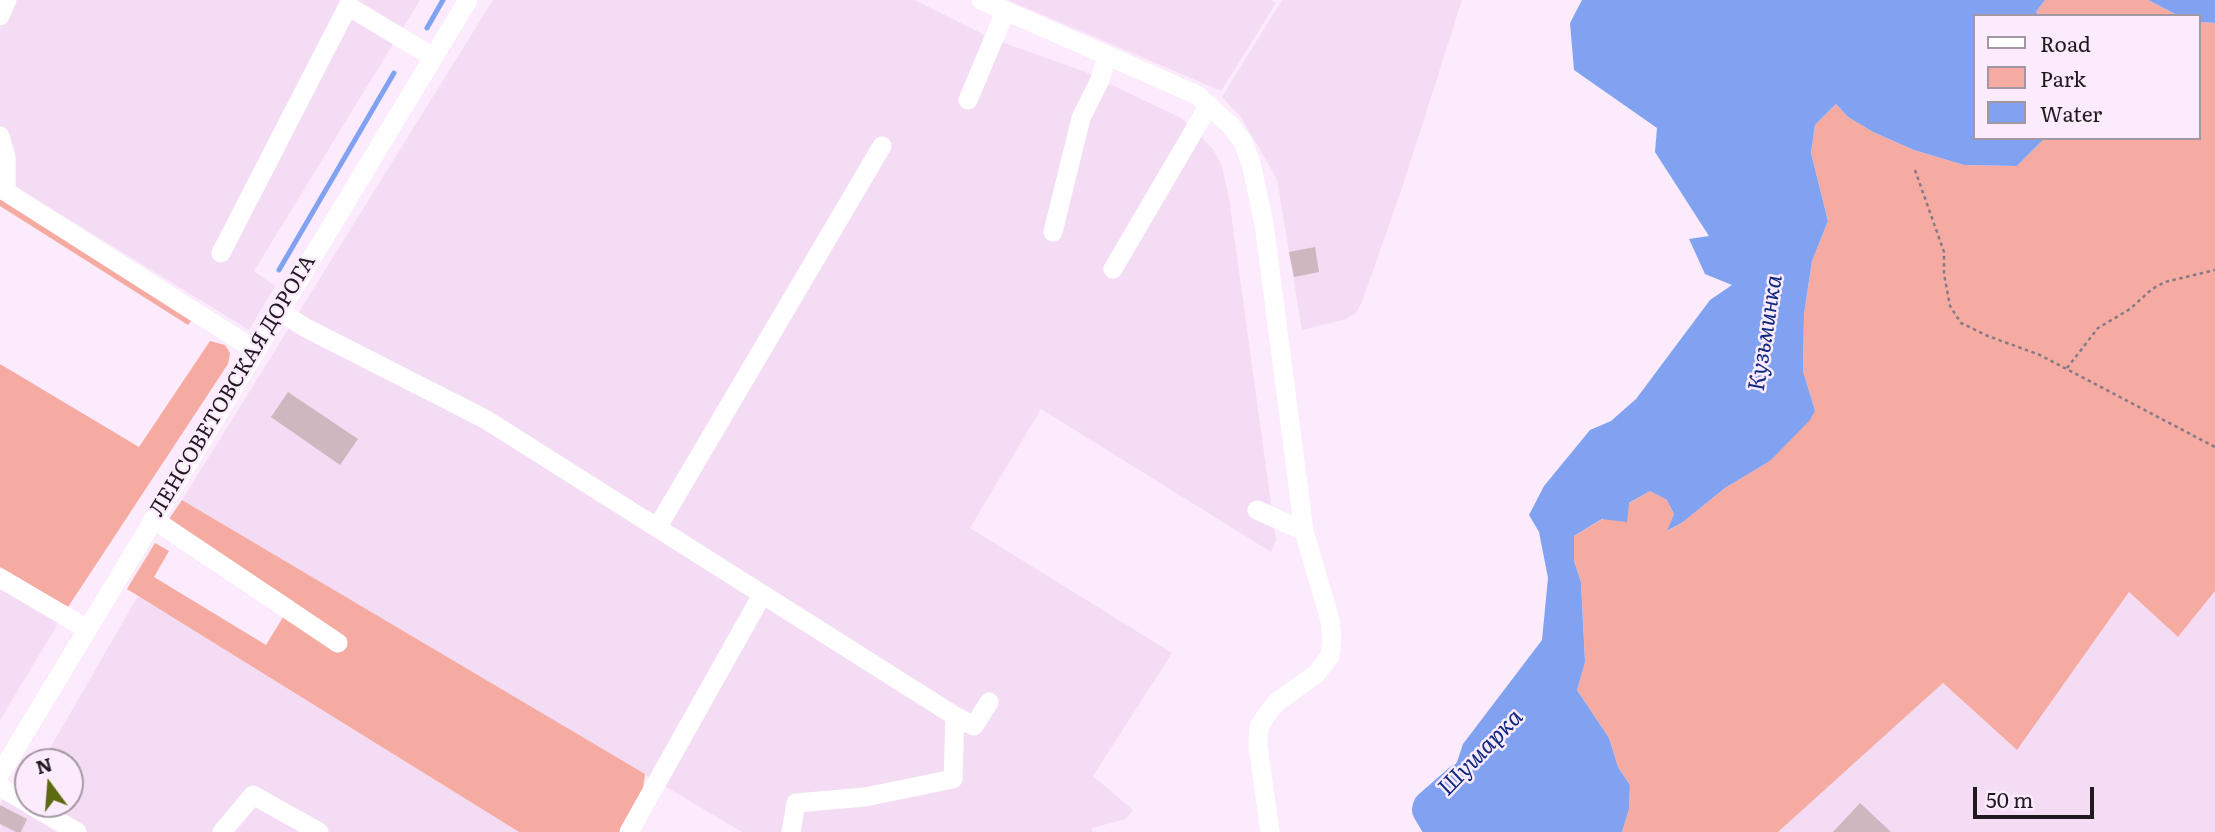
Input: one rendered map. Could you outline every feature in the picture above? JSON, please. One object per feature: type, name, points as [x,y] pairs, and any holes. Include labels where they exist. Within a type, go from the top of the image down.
[{"type":"street","points":[[0,16],[8,0]]},
{"type":"street","name":"ЛЕНСОВЕТОВСКАЯ ДОРОГА","points":[[0,774],[468,0]]},
{"type":"street","points":[[981,0],[1181,87],[1209,105],[1243,142],[1258,190],[1304,531],[1330,620],[1332,640],[1330,656],[1316,674],[1278,702],[1259,727],[1258,746],[1270,832]]},
{"type":"street","points":[[221,253],[348,6],[433,57]]},
{"type":"street","points":[[968,100],[1005,12]]},
{"type":"street","points":[[1052,232],[1081,118],[1100,80],[1107,56]]},
{"type":"street","points":[[1113,269],[1209,105]]},
{"type":"street","points":[[0,136],[6,157],[3,190],[255,350]]},
{"type":"street","points":[[657,528],[882,146]]},
{"type":"street","points":[[279,312],[485,419],[955,716],[974,726],[989,702]]},
{"type":"street","points":[[1257,510],[1304,531]]},
{"type":"street","points":[[153,519],[338,643]]},
{"type":"street","points":[[0,578],[86,629]]},
{"type":"street","points":[[629,832],[762,594]]},
{"type":"street","points":[[790,832],[796,803],[865,797],[953,779],[955,716]]},
{"type":"street","points":[[222,832],[253,794],[319,832]]},
{"type":"street","points":[[53,818],[77,832]]},
{"type":"path","points":[[1915,170],[1944,252],[1944,274],[1954,315],[1961,323],[2067,368],[2215,447]]},
{"type":"path","points":[[2067,368],[2098,328],[2130,309],[2152,289],[2165,282],[2215,270]]},
{"type":"shaded area","points":[[0,0],[420,0],[254,271],[275,286],[249,330],[0,177]]},
{"type":"shaded area","points":[[493,0],[915,0],[993,39],[1083,71],[1181,118],[1213,149],[1222,167],[1229,198],[1276,540],[1271,552],[1041,409],[970,528],[1172,653],[1093,776],[1133,810],[1126,819],[1092,828],[1092,832],[742,832],[182,500]]},
{"type":"shaded area","points":[[1008,0],[1270,0],[1276,3],[1221,91]]},
{"type":"shaded area","points":[[1282,0],[1462,0],[1402,188],[1362,302],[1356,313],[1346,319],[1302,330],[1277,179],[1241,117],[1222,97]]},
{"type":"shaded area","points":[[0,567],[68,607],[0,720]]},
{"type":"shaded area","points":[[2215,591],[2215,832],[1778,832],[1943,683],[2017,750],[2129,592],[2178,637]]},
{"type":"shaded area","points":[[138,596],[519,832],[0,832],[2,798],[14,804],[14,818],[84,818],[84,748],[50,748]]},
{"type":"green space","points":[[2045,0],[2148,0],[2175,14],[2038,14],[2036,12]]},
{"type":"green space","points":[[2201,22],[2215,23],[2215,591],[2178,637],[2129,592],[2017,750],[1943,683],[1778,832],[1622,832],[1629,809],[1630,785],[1618,767],[1609,738],[1577,690],[1585,661],[1581,582],[1574,561],[1574,536],[1650,491],[1667,500],[1674,514],[1668,531],[1725,488],[1770,461],[1815,411],[1803,371],[1804,314],[1812,261],[1828,221],[1811,153],[1815,125],[1836,104],[1848,117],[1873,132],[1914,150],[1964,165],[2017,166],[2043,140],[2201,140]]},
{"type":"green space","points":[[0,199],[191,321],[188,325],[0,206]]},
{"type":"green space","points":[[210,341],[225,345],[230,353],[228,364],[68,607],[0,567],[0,364],[139,447]]},
{"type":"green space","points":[[182,500],[645,774],[642,795],[621,832],[519,832],[127,589],[155,543],[169,551],[154,577],[266,645],[293,601],[167,522]]},
{"type":"water","name":"Кузьминка","points":[[1582,0],[2045,0],[2036,12],[2038,14],[1974,14],[1974,140],[2043,140],[2017,166],[1964,165],[1914,150],[1873,132],[1848,117],[1836,104],[1815,125],[1811,153],[1828,221],[1812,261],[1804,314],[1803,371],[1815,411],[1810,420],[1770,461],[1725,488],[1683,522],[1667,531],[1674,514],[1667,500],[1650,491],[1629,503],[1627,522],[1602,519],[1574,536],[1574,561],[1581,582],[1585,662],[1577,690],[1609,738],[1618,767],[1630,785],[1629,809],[1622,832],[1444,832],[1428,806],[1457,762],[1463,744],[1542,640],[1548,578],[1539,532],[1529,515],[1544,486],[1590,430],[1611,421],[1636,399],[1710,300],[1732,285],[1705,274],[1689,239],[1709,236],[1655,152],[1657,128],[1574,70],[1570,23]]},
{"type":"water","points":[[2148,0],[2215,0],[2215,23],[2201,22],[2201,14],[2175,14]]},
{"type":"building","points":[[1315,247],[1319,272],[1294,277],[1289,252]]},
{"type":"building","points":[[288,392],[358,439],[340,465],[271,417]]},
{"type":"building","points":[[1860,803],[1891,832],[1833,832]]},
{"type":"building","points":[[0,805],[14,812],[14,818],[27,819],[21,832],[0,824]]},
{"type":"waterway","points":[[427,28],[443,0]]},
{"type":"waterway","points":[[279,270],[394,73]]},
{"type":"waterway","name":"Шушарка","points":[[1440,832],[1427,810],[1428,806],[1459,779]]}]
